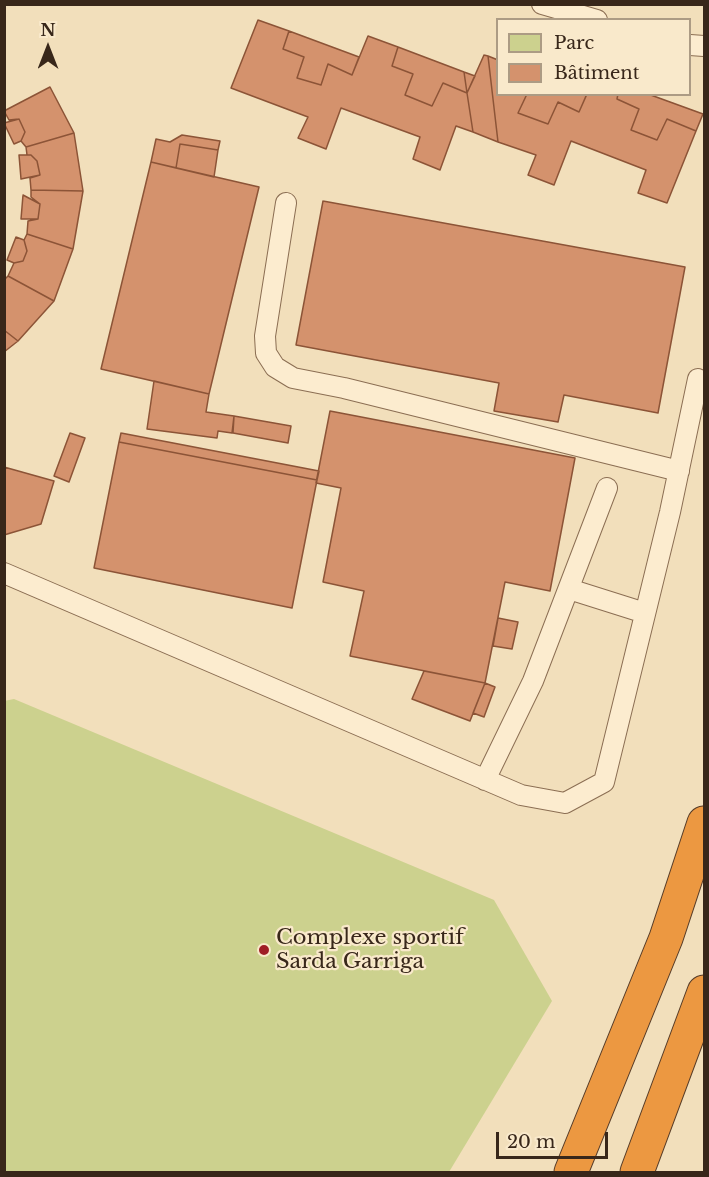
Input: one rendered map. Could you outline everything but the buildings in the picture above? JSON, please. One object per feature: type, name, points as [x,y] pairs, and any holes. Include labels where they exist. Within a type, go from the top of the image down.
[{"type":"highway","points":[[571,1173],[666,938],[705,823]]},
{"type":"highway","points":[[637,1173],[705,992]]},
{"type":"highway","points":[[642,1173],[705,1050]]},
{"type":"lane","points":[[542,4],[590,18]]},
{"type":"lane","points":[[286,203],[265,336],[266,353],[275,367],[292,378],[344,388],[679,471]]},
{"type":"lane","points":[[4,573],[521,795],[565,803],[604,782],[679,471],[698,379]]},
{"type":"lane","points":[[486,780],[533,681],[607,488]]},
{"type":"lane","points":[[569,589],[645,614]]},
{"type":"green space","name":"Complexe sportif Sarda Garriga","points":[[14,699],[494,900],[552,1001],[449,1172],[5,1172],[4,701]]},
{"type":"place","name":"Complexe sportif Sarda Garriga","points":[[264,950]]}]
